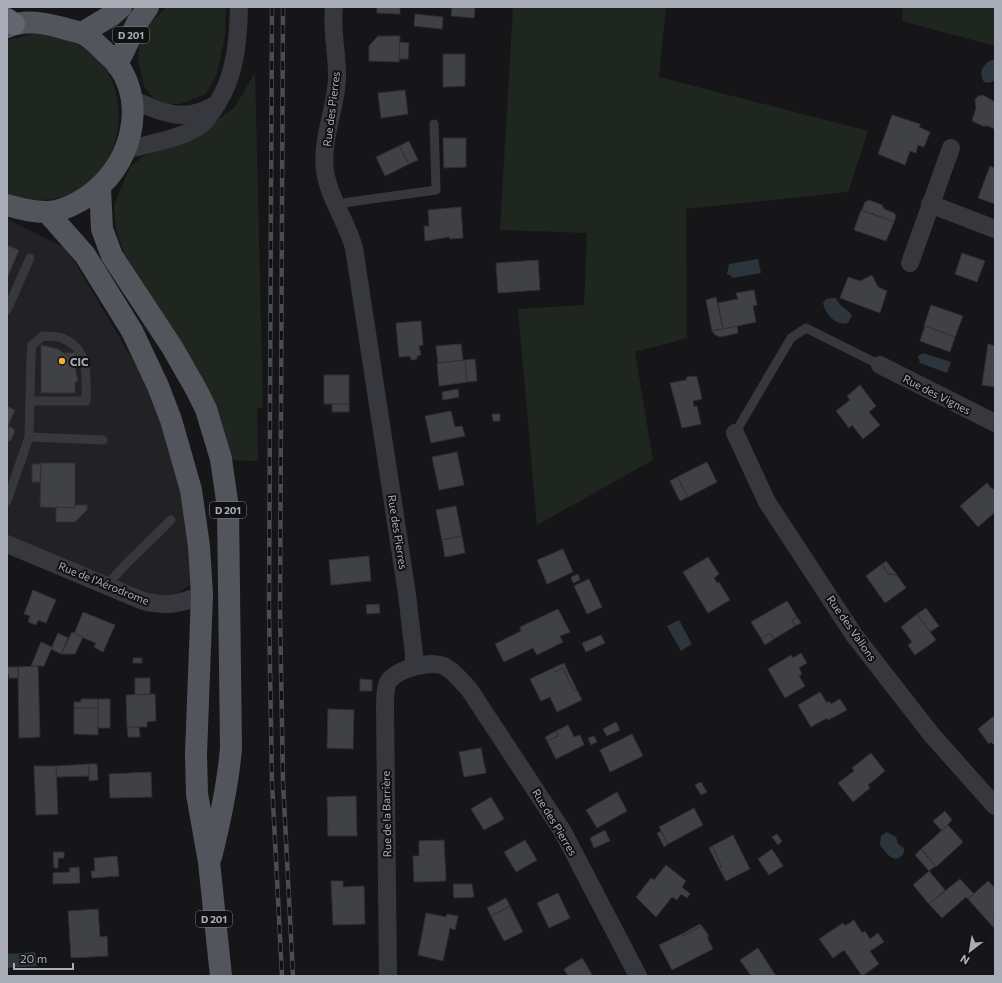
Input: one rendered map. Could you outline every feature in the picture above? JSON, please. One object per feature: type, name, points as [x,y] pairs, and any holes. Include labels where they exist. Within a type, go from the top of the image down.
[{"type":"main road","name":"D 201","points":[[82,33],[112,15],[121,7]]},
{"type":"main road","name":"D 201","points":[[118,65],[137,23],[148,7]]},
{"type":"main road","points":[[7,206],[47,212],[67,207],[100,188],[115,171],[125,150],[132,125],[131,100],[126,82],[118,65],[99,46],[82,33],[41,22],[9,24]]},
{"type":"main road","name":"D 201","points":[[100,188],[102,229],[112,256],[172,347],[206,409],[222,459],[227,492],[231,748],[228,782],[209,862]]},
{"type":"main road","name":"D 201","points":[[47,212],[85,255],[132,331],[158,386],[173,426],[191,490],[199,546],[202,595],[196,754],[197,794],[209,862],[221,976]]},
{"type":"street","points":[[125,150],[192,130],[207,120],[225,91],[233,68],[238,37],[239,7]]},
{"type":"street","name":"Rue des Pierres","points":[[334,7],[337,80],[325,144],[325,171],[336,204],[349,229],[354,248],[407,594],[414,655],[413,667],[430,665],[444,666],[454,673],[469,689],[563,832],[638,976]]},
{"type":"street","points":[[131,100],[155,110],[179,116],[196,114],[217,104]]},
{"type":"street","points":[[910,263],[951,148]]},
{"type":"street","points":[[930,204],[995,229]]},
{"type":"street","name":"Rue des Vignes","points":[[880,365],[995,423]]},
{"type":"street","name":"Rue des Vallons","points":[[735,433],[767,502],[854,635],[931,734],[995,806]]},
{"type":"street","name":"Rue de l'Aérodrome","points":[[7,544],[143,600],[167,605],[180,604],[202,595]]},
{"type":"street","name":"Rue de la Barrière","points":[[388,976],[385,706],[387,684],[395,674],[413,667]]},
{"type":"lane","points":[[336,204],[436,190],[434,124]]},
{"type":"lane","points":[[8,304],[30,258]]},
{"type":"lane","points":[[735,433],[791,338],[806,328],[880,365]]},
{"type":"lane","points":[[7,501],[29,437],[30,401],[32,345],[43,336],[61,338],[78,349],[86,367],[86,401],[30,401]]},
{"type":"lane","points":[[29,437],[103,440]]},
{"type":"lane","points":[[107,585],[125,565],[171,520]]},
{"type":"shaded area","points":[[167,7],[226,7],[225,35],[217,74],[206,94],[180,104],[168,104],[154,98],[144,87],[138,59],[140,41],[149,24]]},
{"type":"shaded area","points":[[513,7],[666,7],[659,77],[868,131],[848,192],[686,209],[687,338],[635,352],[653,460],[537,525],[518,309],[584,305],[587,233],[500,230]]},
{"type":"shaded area","points":[[903,7],[995,7],[995,46],[902,21]]},
{"type":"shaded area","points":[[33,34],[76,43],[103,66],[117,97],[118,130],[106,162],[83,187],[50,199],[7,194],[7,40]]},
{"type":"shaded area","points":[[995,59],[995,80],[990,83],[984,82],[981,74],[983,68],[988,62]]},
{"type":"shaded area","points":[[255,73],[263,407],[257,409],[258,461],[230,460],[183,345],[124,254],[116,229],[114,205],[130,167],[145,155],[190,140],[234,108]]},
{"type":"shaded area","points":[[7,219],[67,249],[150,389],[190,522],[195,582],[152,610],[7,550]]},
{"type":"shaded area","points":[[758,259],[761,273],[732,278],[727,274],[729,264]]},
{"type":"shaded area","points":[[836,298],[839,304],[848,310],[852,315],[848,323],[844,324],[835,321],[826,311],[823,303],[826,299]]},
{"type":"shaded area","points":[[923,353],[951,362],[947,373],[920,363],[918,356]]},
{"type":"shaded area","points":[[679,620],[692,644],[681,651],[667,626]]},
{"type":"shaded area","points":[[887,832],[896,837],[898,844],[904,848],[903,854],[897,858],[889,856],[880,845],[881,836]]},
{"type":"shaded area","points":[[35,952],[37,966],[8,968],[7,954]]},
{"type":"building","points":[[377,7],[400,7],[400,14],[377,13]]},
{"type":"building","points":[[434,7],[475,7],[474,18],[451,16],[452,8]]},
{"type":"building","points":[[415,14],[443,17],[442,29],[414,26]]},
{"type":"building","points":[[378,36],[400,36],[399,62],[369,61],[369,46]]},
{"type":"building","points":[[400,42],[409,43],[408,59],[399,59]]},
{"type":"building","points":[[443,54],[465,54],[465,86],[443,87]]},
{"type":"building","points":[[405,90],[408,114],[381,118],[378,93]]},
{"type":"building","points":[[983,95],[995,102],[995,129],[985,125],[985,127],[972,121],[976,108],[975,100],[978,96]]},
{"type":"building","points":[[892,115],[920,124],[919,127],[930,132],[924,147],[918,145],[916,153],[910,151],[905,165],[878,154]]},
{"type":"building","points":[[443,138],[466,138],[466,167],[444,168]]},
{"type":"building","points":[[409,141],[418,160],[409,164],[399,146]]},
{"type":"building","points":[[399,146],[409,164],[385,176],[376,157]]},
{"type":"building","points":[[990,166],[995,168],[995,204],[978,198]]},
{"type":"building","points":[[869,200],[882,205],[884,209],[894,213],[896,216],[894,222],[862,210],[865,202]]},
{"type":"building","points":[[461,207],[463,238],[450,239],[449,237],[425,241],[424,226],[429,226],[428,210]]},
{"type":"building","points":[[861,210],[894,222],[886,241],[854,230]]},
{"type":"building","points":[[7,245],[19,250],[7,279]]},
{"type":"building","points":[[962,253],[985,261],[977,282],[955,274]]},
{"type":"building","points":[[538,260],[540,290],[498,293],[496,263]]},
{"type":"building","points":[[872,275],[878,287],[887,291],[880,313],[840,298],[848,277],[860,281]]},
{"type":"building","points":[[754,290],[757,305],[753,306],[756,322],[723,329],[718,303],[738,299],[736,293]]},
{"type":"building","points":[[716,297],[723,329],[712,331],[706,300]]},
{"type":"building","points":[[931,305],[963,316],[955,337],[924,326]]},
{"type":"building","points":[[421,321],[423,345],[419,346],[421,355],[417,356],[417,359],[411,360],[410,356],[399,357],[396,323]]},
{"type":"building","points":[[737,326],[738,333],[720,337],[715,335],[712,331]]},
{"type":"building","points":[[925,326],[955,337],[950,352],[920,341]]},
{"type":"building","points":[[461,344],[463,360],[438,363],[436,346]]},
{"type":"building","points":[[988,344],[995,346],[995,387],[982,385]]},
{"type":"building","points":[[41,345],[58,349],[69,357],[75,366],[78,382],[75,382],[75,393],[41,393]]},
{"type":"building","points":[[64,353],[75,353],[75,366],[69,357]]},
{"type":"building","points":[[475,359],[477,381],[467,382],[465,360]]},
{"type":"building","points":[[465,360],[467,382],[439,386],[437,363]]},
{"type":"building","points":[[324,375],[349,375],[349,404],[324,404]]},
{"type":"building","points":[[687,377],[697,377],[702,399],[693,401],[694,407],[697,406],[701,424],[682,428],[670,383],[686,380]]},
{"type":"building","points":[[860,385],[876,406],[869,412],[880,425],[863,439],[852,425],[849,428],[836,411],[850,400],[847,396]]},
{"type":"building","points":[[458,389],[459,397],[443,400],[442,392]]},
{"type":"building","points":[[332,404],[349,404],[349,412],[332,412]]},
{"type":"building","points":[[7,406],[15,410],[7,429]]},
{"type":"building","points":[[451,411],[455,427],[462,426],[465,436],[431,443],[425,416]]},
{"type":"building","points":[[492,414],[500,414],[500,421],[493,421]]},
{"type":"building","points":[[8,426],[13,428],[15,431],[11,440],[8,442]]},
{"type":"building","points":[[457,452],[464,485],[439,490],[432,457]]},
{"type":"building","points":[[707,462],[717,482],[688,497],[677,477]]},
{"type":"building","points":[[41,463],[75,463],[75,508],[40,507]]},
{"type":"building","points":[[32,464],[41,464],[40,482],[32,482]]},
{"type":"building","points":[[677,477],[688,497],[680,501],[670,481]]},
{"type":"building","points":[[987,483],[992,489],[995,489],[995,512],[978,527],[960,506]]},
{"type":"building","points":[[75,505],[87,505],[87,510],[75,522],[56,522],[56,507],[75,508]]},
{"type":"building","points":[[456,506],[462,536],[442,540],[436,510]]},
{"type":"building","points":[[462,536],[465,553],[445,557],[442,540]]},
{"type":"building","points":[[563,549],[573,572],[547,584],[537,560]]},
{"type":"building","points":[[369,556],[371,581],[331,585],[329,560]]},
{"type":"building","points":[[708,557],[719,574],[714,578],[717,583],[719,582],[730,600],[708,613],[683,572]]},
{"type":"building","points":[[886,561],[897,575],[888,574],[882,564]]},
{"type":"building","points":[[882,564],[888,574],[897,575],[906,588],[885,603],[866,576]]},
{"type":"building","points":[[578,574],[580,580],[573,583],[571,577]]},
{"type":"building","points":[[589,579],[602,607],[587,614],[574,586]]},
{"type":"building","points":[[33,590],[56,600],[46,623],[38,620],[36,625],[28,622],[30,616],[24,614]]},
{"type":"building","points":[[787,601],[797,617],[792,620],[795,626],[774,639],[770,633],[761,638],[751,622]]},
{"type":"building","points":[[379,604],[380,613],[367,614],[366,605]]},
{"type":"building","points":[[926,608],[939,626],[930,632],[917,614]]},
{"type":"building","points":[[558,609],[570,632],[560,636],[563,642],[537,655],[533,648],[504,662],[495,644],[521,631],[520,627]]},
{"type":"building","points":[[83,612],[115,625],[103,652],[94,647],[96,643],[74,634]]},
{"type":"building","points":[[917,614],[936,640],[915,655],[908,645],[912,642],[901,627]]},
{"type":"building","points":[[797,617],[801,623],[795,626],[792,620]]},
{"type":"building","points":[[72,632],[83,637],[75,654],[61,654]]},
{"type":"building","points":[[58,633],[68,638],[61,654],[51,649]]},
{"type":"building","points":[[770,633],[774,639],[765,645],[761,638]]},
{"type":"building","points":[[601,635],[605,643],[586,652],[582,643]]},
{"type":"building","points":[[41,642],[52,647],[44,666],[31,666]]},
{"type":"building","points":[[801,653],[807,663],[799,668],[802,674],[799,676],[805,686],[785,698],[768,669],[791,655],[793,658]]},
{"type":"building","points":[[133,658],[142,658],[142,663],[133,663]]},
{"type":"building","points":[[564,663],[577,690],[574,691],[563,668],[555,672],[553,668]]},
{"type":"building","points":[[38,666],[40,737],[19,738],[18,667]]},
{"type":"building","points":[[7,667],[18,667],[18,678],[9,678],[9,674],[7,674]]},
{"type":"building","points":[[553,668],[555,672],[563,668],[574,691],[577,690],[582,700],[557,712],[550,697],[541,701],[530,679]]},
{"type":"building","points":[[135,678],[150,678],[150,694],[135,695]]},
{"type":"building","points":[[360,679],[372,680],[372,691],[360,691]]},
{"type":"building","points":[[820,692],[827,703],[829,701],[831,704],[840,699],[847,710],[828,720],[827,718],[811,727],[798,705]]},
{"type":"building","points":[[155,694],[156,721],[147,722],[147,727],[127,727],[126,695]]},
{"type":"building","points":[[81,699],[98,699],[98,708],[74,708],[74,702],[81,702]]},
{"type":"building","points":[[98,699],[110,699],[110,728],[98,728]]},
{"type":"building","points":[[74,708],[98,708],[98,735],[74,734]]},
{"type":"building","points":[[328,709],[354,710],[353,749],[327,748]]},
{"type":"building","points":[[995,715],[995,746],[991,742],[989,744],[978,729]]},
{"type":"building","points":[[616,722],[620,730],[607,736],[603,729]]},
{"type":"building","points":[[568,725],[574,737],[580,735],[584,745],[556,759],[547,741],[558,736],[556,731]]},
{"type":"building","points":[[127,727],[139,727],[140,737],[128,737]]},
{"type":"building","points":[[556,731],[558,736],[547,741],[545,737]]},
{"type":"building","points":[[632,734],[643,756],[610,772],[600,750]]},
{"type":"building","points":[[594,736],[597,742],[591,745],[588,738]]},
{"type":"building","points":[[481,748],[486,773],[464,777],[459,752]]},
{"type":"building","points":[[871,753],[885,771],[868,785],[870,788],[853,802],[838,783],[854,771],[852,768]]},
{"type":"building","points":[[89,764],[89,776],[57,777],[56,766]]},
{"type":"building","points":[[89,764],[97,764],[98,780],[89,781]]},
{"type":"building","points":[[34,766],[56,766],[58,814],[36,815]]},
{"type":"building","points":[[151,772],[152,797],[110,798],[109,774]]},
{"type":"building","points":[[701,782],[707,792],[701,795],[695,785]]},
{"type":"building","points":[[617,792],[627,811],[597,828],[586,810]]},
{"type":"building","points":[[356,796],[357,836],[328,836],[327,797]]},
{"type":"building","points":[[491,797],[504,819],[484,830],[471,809]]},
{"type":"building","points":[[694,808],[703,825],[668,844],[659,827]]},
{"type":"building","points":[[945,811],[952,820],[942,831],[933,821]]},
{"type":"building","points":[[948,825],[963,842],[936,867],[921,849]]},
{"type":"building","points":[[605,830],[610,841],[594,848],[590,838]]},
{"type":"building","points":[[661,831],[668,844],[664,847],[657,833]]},
{"type":"building","points":[[777,834],[782,841],[778,845],[772,837]]},
{"type":"building","points":[[733,835],[750,869],[726,881],[719,868],[722,867],[712,846]]},
{"type":"building","points":[[444,840],[446,881],[414,882],[413,856],[419,856],[419,841]]},
{"type":"building","points":[[525,840],[537,860],[516,872],[504,852]]},
{"type":"building","points":[[712,846],[722,867],[719,868],[709,848]]},
{"type":"building","points":[[772,849],[783,866],[769,875],[758,859]]},
{"type":"building","points":[[921,849],[935,866],[929,871],[915,855]]},
{"type":"building","points":[[53,852],[64,852],[64,858],[58,858],[58,868],[54,868]]},
{"type":"building","points":[[117,856],[119,876],[92,878],[91,871],[95,871],[94,858]]},
{"type":"building","points":[[666,865],[686,881],[682,887],[690,894],[687,898],[681,894],[677,900],[672,897],[656,917],[636,897],[651,878],[654,880]]},
{"type":"building","points":[[79,867],[80,883],[53,884],[53,873],[70,872],[69,868]]},
{"type":"building","points":[[929,871],[945,890],[929,904],[913,885]]},
{"type":"building","points":[[960,879],[974,894],[968,899],[966,897],[942,918],[929,904]]},
{"type":"building","points":[[331,881],[343,881],[343,887],[364,886],[365,924],[333,925]]},
{"type":"building","points":[[988,881],[995,888],[994,928],[968,899]]},
{"type":"building","points":[[453,884],[472,884],[474,897],[454,898]]},
{"type":"building","points":[[558,893],[570,918],[549,928],[537,903]]},
{"type":"building","points":[[506,898],[510,906],[491,916],[487,908]]},
{"type":"building","points":[[510,906],[523,932],[504,941],[491,916]]},
{"type":"building","points":[[98,909],[100,937],[107,936],[108,956],[71,958],[68,911]]},
{"type":"building","points":[[426,913],[446,917],[447,914],[458,916],[455,930],[450,928],[443,961],[418,955]]},
{"type":"building","points":[[854,920],[862,933],[865,931],[870,939],[878,933],[884,942],[870,951],[879,964],[862,976],[844,950],[833,958],[819,939],[843,923],[845,926]]},
{"type":"building","points":[[700,924],[702,926],[683,936],[682,934]]},
{"type":"building","points":[[702,926],[709,936],[707,937],[713,949],[672,970],[659,945],[682,934],[683,936]]},
{"type":"building","points":[[758,948],[776,976],[751,976],[740,960]]},
{"type":"building","points":[[582,958],[593,976],[568,976],[564,969]]},
{"type":"railway","points":[[272,7],[269,611],[272,782],[282,976]]},
{"type":"railway","points":[[283,7],[280,611],[283,782],[293,976]]},
{"type":"place","name":"CIC","points":[[62,361]]}]
